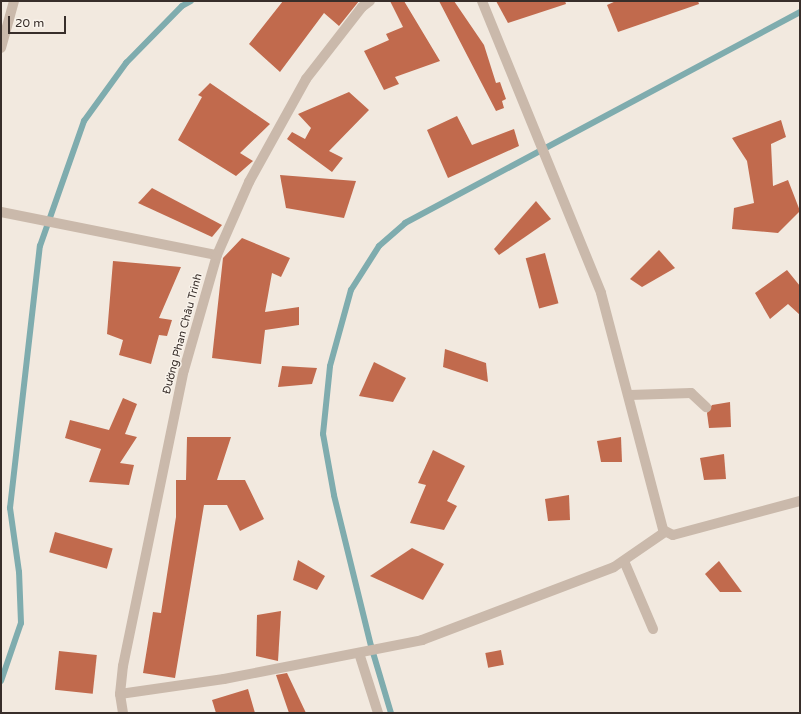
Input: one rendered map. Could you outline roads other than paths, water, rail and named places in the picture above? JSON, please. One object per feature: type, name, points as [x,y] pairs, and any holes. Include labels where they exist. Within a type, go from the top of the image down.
[{"type":"street","points":[[1,48],[14,1]]},
{"type":"street","name":"Đường Phan Châu Trinh","points":[[123,713],[120,694],[123,666],[184,370],[217,255],[249,182],[306,79],[362,7],[370,1]]},
{"type":"street","points":[[482,1],[601,293],[630,395],[665,532]]},
{"type":"street","points":[[1,212],[217,255]]},
{"type":"street","points":[[630,395],[691,393],[706,406]]},
{"type":"street","points":[[665,532],[673,535],[800,501]]},
{"type":"street","points":[[120,694],[224,679],[422,640],[469,624],[624,561],[665,532]]},
{"type":"street","points":[[624,561],[653,628]]},
{"type":"street","points":[[361,652],[378,713]]},
{"type":"waterway","points":[[1,681],[21,623],[19,572],[10,508],[40,246],[84,121],[126,63],[182,6],[191,1]]},
{"type":"waterway","points":[[391,713],[371,646],[334,495],[323,434],[330,366],[351,290],[379,246],[405,223],[800,12]]}]
